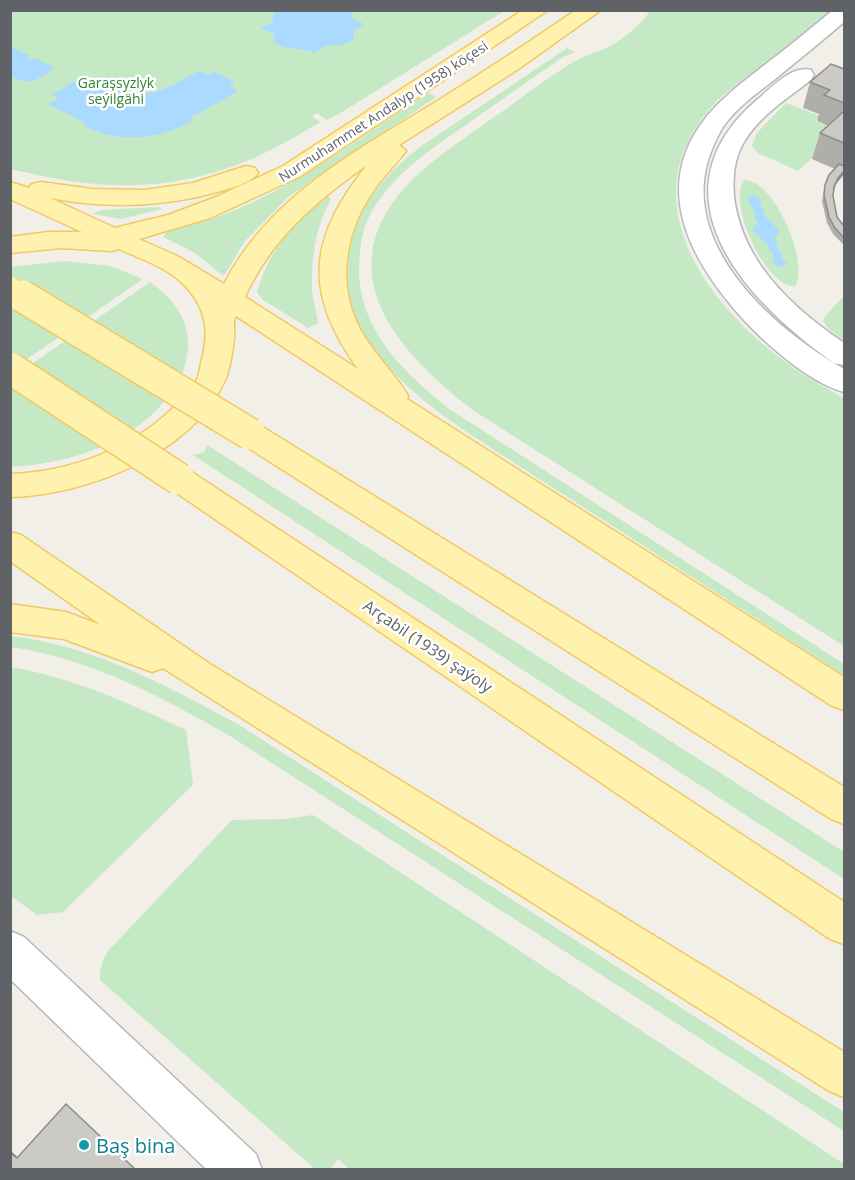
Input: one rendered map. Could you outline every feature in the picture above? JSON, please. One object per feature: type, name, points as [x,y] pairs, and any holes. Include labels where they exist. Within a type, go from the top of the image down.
[{"type":"main road","name":"Nurmuhammet Andalyp (1958) köçesi","points":[[86,240],[115,236],[188,216],[267,185],[292,171],[538,10]]},
{"type":"main road","name":"Nurmuhammet Andalyp (1958) köçesi","points":[[224,310],[268,238],[297,205],[352,163],[427,118],[591,10]]},
{"type":"main road","points":[[10,182],[77,196],[101,198],[149,197],[187,191],[242,176],[278,158],[359,109],[411,92]]},
{"type":"main road","points":[[405,412],[342,320],[334,291],[332,265],[335,243],[346,212],[369,176],[427,118]]},
{"type":"main road","points":[[10,189],[170,263],[191,278],[224,310],[405,412],[844,695]]},
{"type":"main road","points":[[10,245],[44,240],[86,240],[135,249],[170,263]]},
{"type":"main road","points":[[10,289],[250,434],[844,807]]},
{"type":"main road","points":[[20,488],[105,468],[160,437],[200,399],[213,377],[224,310]]},
{"type":"main road","name":"Arçabil (1939) şaýoly","points":[[10,368],[844,925]]},
{"type":"main road","points":[[10,544],[198,675],[844,1076]]},
{"type":"main road","points":[[10,618],[66,626],[198,675]]},
{"type":"lane","points":[[843,16],[735,100],[718,117],[702,141],[696,157],[691,185],[691,204],[695,220],[716,268],[742,304],[790,347],[844,382]]},
{"type":"lane","points":[[844,41],[772,99],[743,127],[728,150],[721,189],[724,220],[729,236],[750,273],[787,313],[844,357]]},
{"type":"lane","points":[[10,951],[240,1170]]},
{"type":"green space","points":[[651,10],[831,11],[722,96],[694,130],[679,166],[676,201],[683,236],[699,270],[721,301],[748,331],[779,357],[844,398],[844,646],[474,411],[449,391],[403,344],[386,317],[375,289],[371,260],[378,229],[406,186],[439,156],[554,74],[581,58],[622,39]]},
{"type":"green space","name":"Garaşsyzlyk seýilgähi","points":[[11,11],[504,11],[339,114],[327,120],[317,113],[312,116],[320,122],[256,157],[194,178],[164,183],[105,185],[74,182],[11,169]]},
{"type":"green space","points":[[567,48],[575,52],[563,57],[431,150],[401,174],[388,188],[368,219],[361,243],[359,267],[366,311],[387,349],[401,366],[451,410],[844,664],[844,675],[445,417],[401,380],[382,359],[366,336],[353,311],[348,276],[352,236],[368,202],[378,187],[420,147]]},
{"type":"green space","points":[[428,93],[436,97],[288,197],[245,241],[225,274],[222,275],[195,253],[163,237],[167,231],[203,222],[271,193],[304,175]]},
{"type":"green space","points":[[786,103],[820,116],[815,121],[841,132],[798,171],[758,153],[752,146],[757,133]]},
{"type":"green space","points":[[744,180],[755,183],[766,192],[786,223],[797,259],[798,274],[795,286],[784,283],[773,274],[753,243],[741,208],[740,192]]},
{"type":"green space","points":[[326,197],[331,199],[321,221],[312,267],[312,291],[318,323],[308,328],[262,299],[257,292],[268,264],[283,239]]},
{"type":"green space","points":[[158,207],[163,209],[121,219],[93,214],[101,210]]},
{"type":"green space","points":[[65,261],[110,266],[143,279],[11,370],[10,267]]},
{"type":"green space","points":[[150,282],[173,303],[185,326],[188,349],[183,372],[171,393],[153,413],[132,430],[108,444],[60,460],[11,467],[10,379]]},
{"type":"green space","points":[[844,296],[844,341],[823,321]]},
{"type":"green space","points":[[207,445],[844,852],[844,879],[193,455],[204,452]]},
{"type":"green space","points":[[11,636],[71,648],[129,669],[239,725],[844,1112],[844,1131],[230,736],[151,693],[97,670],[69,660],[11,647]]},
{"type":"green space","points":[[11,667],[79,685],[122,701],[186,730],[193,785],[63,912],[37,915],[11,896]]},
{"type":"green space","points":[[313,815],[844,1164],[844,1169],[350,1170],[338,1159],[330,1169],[315,1169],[100,980],[102,964],[109,950],[232,820],[286,819]]},
{"type":"water","points":[[277,10],[352,11],[352,18],[364,24],[353,31],[354,39],[343,45],[327,45],[315,53],[279,45],[274,42],[274,34],[261,28],[274,21],[272,17]]},
{"type":"water","points":[[10,47],[29,55],[27,57],[32,60],[35,58],[53,67],[51,68],[53,70],[28,82],[11,76]]},
{"type":"water","points":[[199,71],[208,75],[214,72],[235,82],[229,86],[238,91],[190,118],[193,120],[167,132],[125,137],[97,132],[84,126],[87,124],[48,104],[58,98],[52,95],[75,81],[82,84],[92,78],[123,91],[147,94],[169,87]]},
{"type":"water","points":[[752,195],[758,197],[761,203],[759,204],[765,212],[763,214],[780,231],[775,237],[777,247],[782,254],[781,257],[787,264],[782,267],[775,265],[769,246],[752,229],[757,223],[754,216],[756,214],[747,198]]},
{"type":"building","points":[[831,64],[844,69],[844,103],[824,95],[830,90],[810,82]]},
{"type":"building","points":[[844,111],[844,143],[820,133]]},
{"type":"building","points":[[839,164],[844,166],[844,171],[834,187],[833,196],[837,217],[844,226],[844,238],[829,217],[824,195],[829,175]]},
{"type":"building","points":[[66,1104],[136,1170],[10,1170],[10,1153],[17,1158]]},
{"type":"place","name":"Baş bina","points":[[84,1145]]}]
